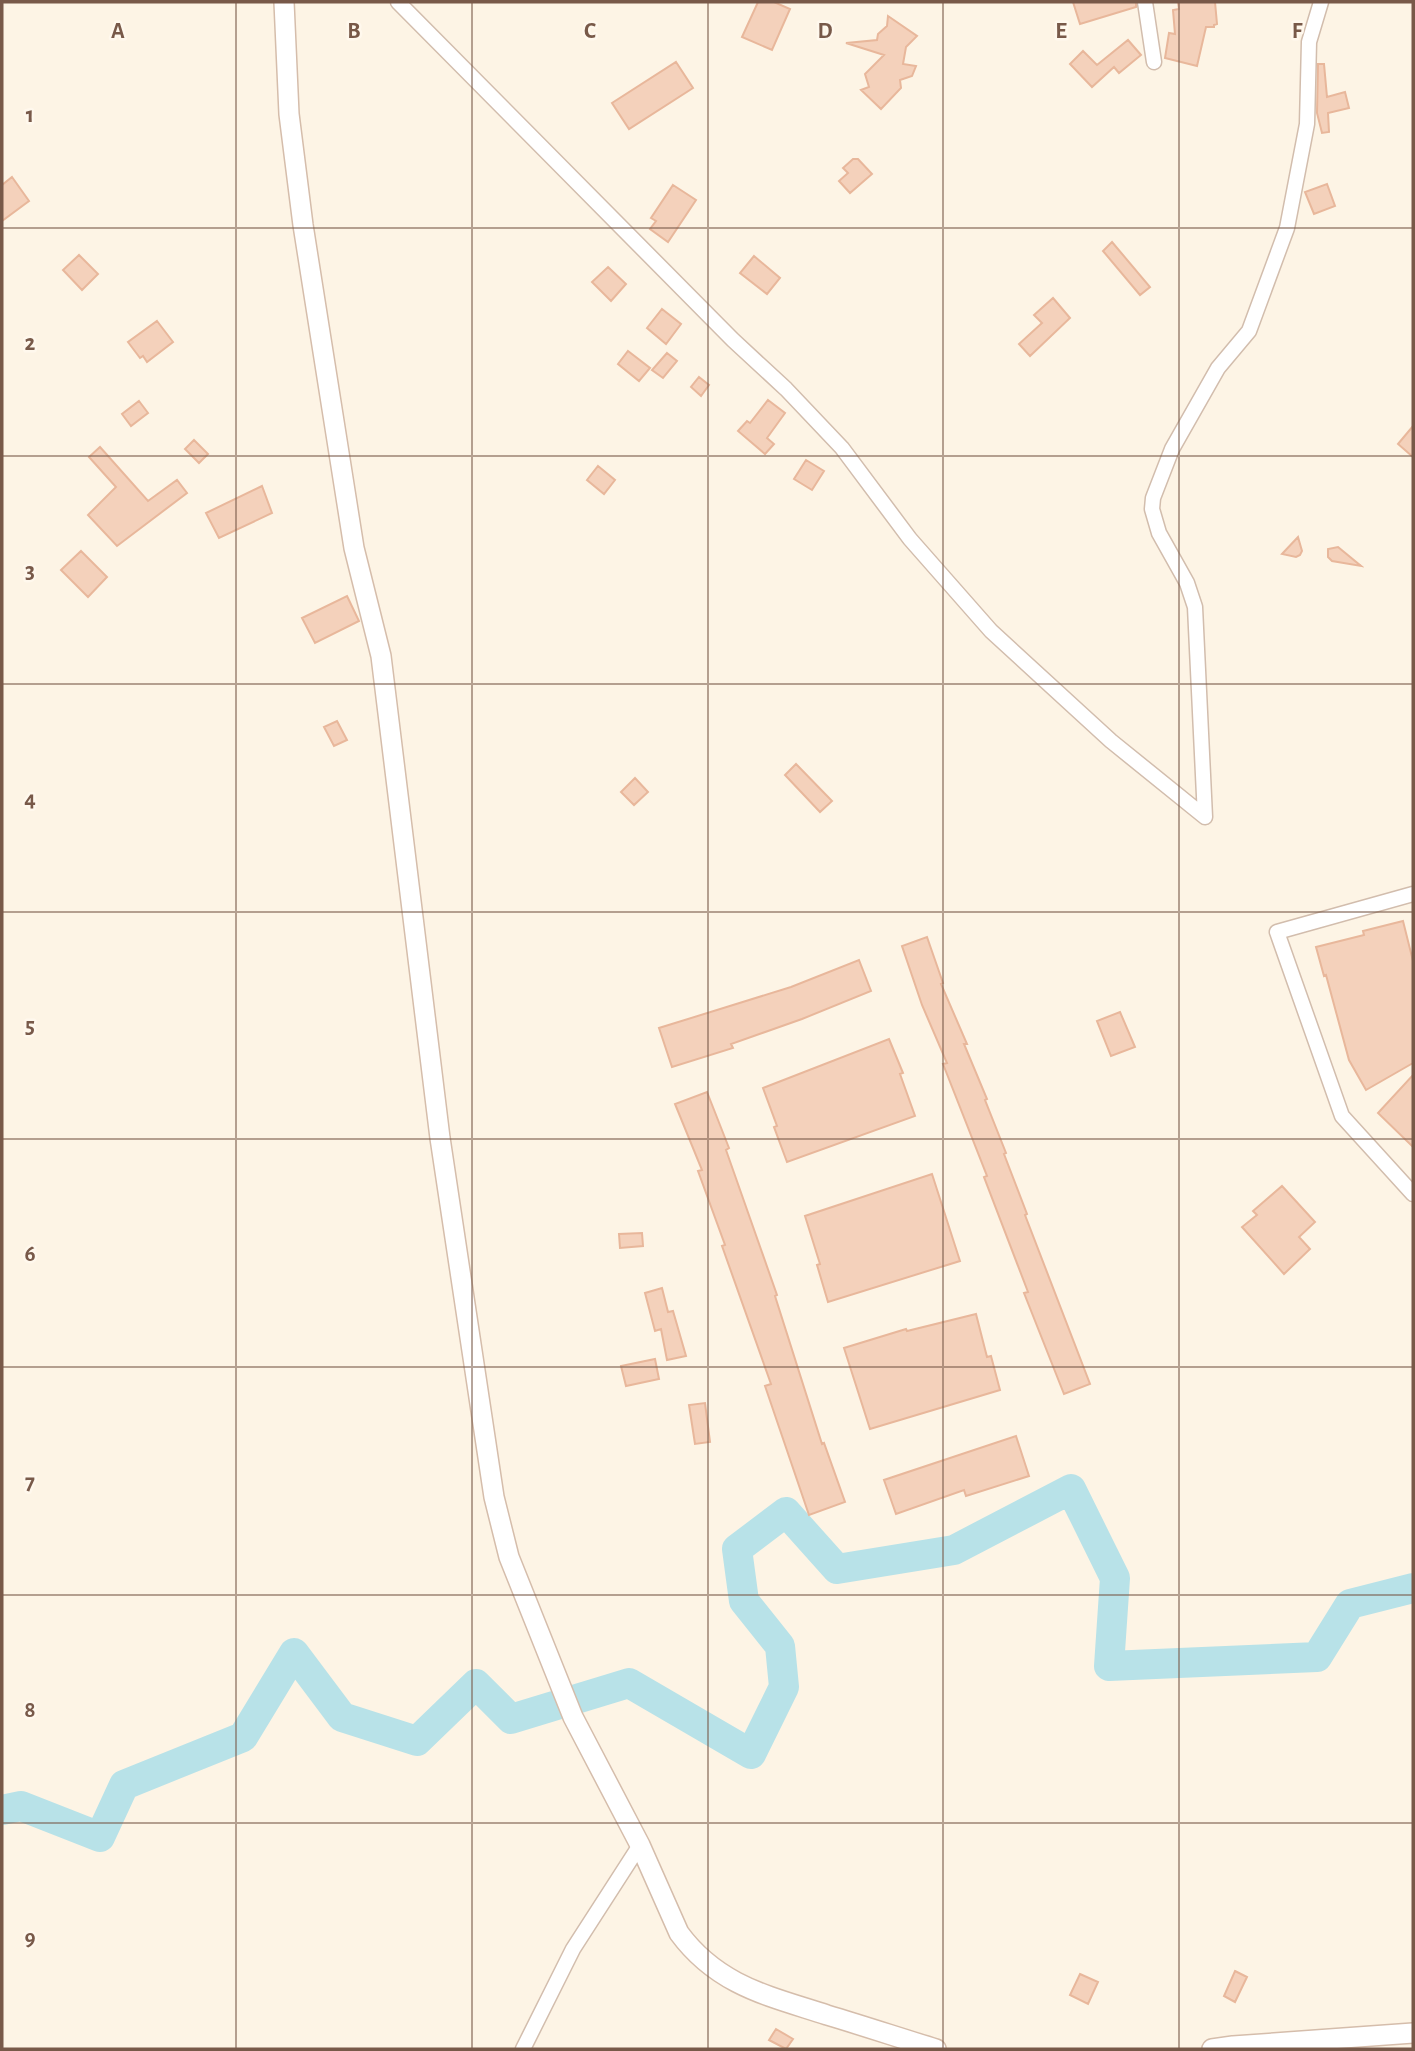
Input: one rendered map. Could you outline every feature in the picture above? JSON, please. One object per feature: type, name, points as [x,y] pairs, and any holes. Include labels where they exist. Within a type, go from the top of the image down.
[{"type":"street","points":[[284,2],[289,114],[303,225],[355,548],[381,656],[440,1138],[494,1497],[509,1557],[570,1709],[640,1845],[679,1933],[687,1943],[719,1972],[748,1989],[936,2049]]},
{"type":"street","points":[[398,2],[733,340],[786,388],[842,448],[910,539],[991,631],[1111,741],[1205,817],[1195,607],[1187,583],[1160,533],[1152,509],[1153,498],[1172,449],[1192,414],[1219,368],[1249,331],[1287,228],[1307,124],[1309,42],[1321,2]]},
{"type":"street","points":[[1145,2],[1154,62]]},
{"type":"street","points":[[1413,894],[1277,932],[1342,1116],[1413,1194]]},
{"type":"street","points":[[523,2049],[572,1949],[640,1845]]},
{"type":"street","points":[[1212,2049],[1413,2033]]},
{"type":"building","points":[[758,2],[774,2],[790,9],[772,50],[742,37]]},
{"type":"building","points":[[1073,2],[1136,2],[1136,7],[1080,24]]},
{"type":"building","points":[[1178,2],[1215,2],[1217,24],[1214,27],[1206,27],[1197,66],[1165,58],[1169,33],[1175,34],[1173,10],[1179,9]]},
{"type":"building","points":[[888,16],[917,36],[906,47],[903,64],[916,66],[912,76],[900,80],[901,88],[881,109],[861,90],[869,87],[865,74],[884,55],[846,43],[877,40],[878,34],[887,26]]},
{"type":"building","points":[[1128,40],[1141,55],[1119,73],[1114,67],[1092,87],[1070,64],[1083,51],[1097,65]]},
{"type":"building","points":[[676,62],[693,88],[629,129],[612,103]]},
{"type":"building","points":[[1318,64],[1324,64],[1327,97],[1345,92],[1349,108],[1328,113],[1329,132],[1322,133],[1317,113]]},
{"type":"building","points":[[853,159],[858,159],[872,174],[850,193],[839,181],[848,173],[843,168]]},
{"type":"building","points":[[12,177],[29,201],[2,221],[2,185]]},
{"type":"building","points":[[1327,184],[1335,206],[1314,214],[1305,192]]},
{"type":"building","points":[[673,185],[696,200],[668,242],[650,229],[656,221],[651,218]]},
{"type":"building","points":[[1112,242],[1150,287],[1140,295],[1103,251]]},
{"type":"building","points":[[79,255],[98,274],[82,290],[63,270]]},
{"type":"building","points":[[754,256],[780,278],[767,294],[740,273]]},
{"type":"building","points":[[608,267],[626,284],[611,301],[592,282]]},
{"type":"building","points":[[1053,298],[1070,318],[1030,356],[1019,344],[1042,323],[1034,315]]},
{"type":"building","points":[[662,309],[681,324],[666,344],[647,328]]},
{"type":"building","points":[[157,321],[173,342],[147,362],[143,356],[140,358],[128,342]]},
{"type":"building","points":[[628,351],[650,368],[639,381],[618,364]]},
{"type":"building","points":[[667,353],[677,361],[663,378],[652,370]]},
{"type":"building","points":[[699,377],[709,385],[701,396],[691,387]]},
{"type":"building","points":[[768,400],[785,413],[767,438],[774,444],[765,454],[738,431],[747,421],[750,423]]},
{"type":"building","points":[[139,401],[148,413],[131,426],[122,414]]},
{"type":"building","points":[[1413,426],[1413,457],[1398,444]]},
{"type":"building","points":[[194,440],[208,454],[199,463],[185,449]]},
{"type":"building","points":[[100,447],[148,501],[177,480],[187,493],[117,546],[88,515],[116,487],[89,457]]},
{"type":"building","points":[[806,460],[824,471],[812,490],[794,479]]},
{"type":"building","points":[[598,466],[615,480],[604,494],[587,480]]},
{"type":"building","points":[[262,486],[272,513],[219,538],[206,513]]},
{"type":"building","points":[[1298,537],[1302,551],[1300,555],[1296,557],[1282,554]]},
{"type":"building","points":[[1338,547],[1361,566],[1332,561],[1328,557],[1328,549]]},
{"type":"building","points":[[81,551],[107,577],[88,597],[61,570]]},
{"type":"building","points":[[347,596],[359,621],[315,643],[302,618]]},
{"type":"building","points":[[337,721],[347,740],[334,746],[324,727]]},
{"type":"building","points":[[796,764],[832,801],[820,812],[785,775]]},
{"type":"building","points":[[635,778],[648,792],[634,805],[621,792]]},
{"type":"building","points":[[1403,921],[1413,961],[1413,1063],[1366,1090],[1349,1060],[1316,947],[1364,935],[1363,931]]},
{"type":"building","points":[[927,937],[943,983],[941,984],[987,1099],[985,1100],[1027,1214],[1025,1215],[1090,1384],[1064,1394],[1024,1293],[1028,1292],[984,1177],[987,1176],[943,1064],[947,1063],[922,1005],[902,946]]},
{"type":"building","points":[[859,960],[871,991],[731,1044],[733,1048],[672,1067],[659,1028],[791,987]]},
{"type":"building","points":[[1120,1012],[1135,1047],[1111,1056],[1097,1021]]},
{"type":"building","points":[[889,1039],[903,1073],[900,1074],[915,1116],[787,1162],[763,1088]]},
{"type":"building","points":[[1413,1075],[1413,1147],[1378,1113]]},
{"type":"building","points":[[707,1092],[729,1148],[726,1150],[777,1295],[775,1296],[822,1444],[824,1443],[845,1502],[809,1515],[765,1386],[771,1384],[698,1171],[702,1170],[675,1104]]},
{"type":"building","points":[[932,1174],[960,1261],[828,1302],[805,1216]]},
{"type":"building","points":[[1282,1186],[1315,1222],[1299,1237],[1310,1249],[1284,1274],[1242,1227],[1257,1215],[1253,1211]]},
{"type":"building","points":[[642,1233],[643,1246],[620,1248],[619,1234]]},
{"type":"building","points":[[662,1288],[668,1312],[673,1311],[686,1356],[667,1360],[661,1329],[655,1331],[645,1293]]},
{"type":"building","points":[[976,1314],[987,1357],[991,1356],[1000,1390],[870,1429],[844,1348],[906,1329],[907,1331]]},
{"type":"building","points":[[655,1359],[659,1379],[626,1386],[621,1366]]},
{"type":"building","points":[[705,1403],[710,1442],[695,1444],[689,1405]]},
{"type":"building","points":[[1016,1436],[1029,1476],[966,1496],[964,1490],[896,1514],[884,1480]]},
{"type":"building","points":[[1235,1971],[1247,1977],[1235,2002],[1224,1996]]},
{"type":"building","points":[[1080,1974],[1098,1982],[1088,2004],[1070,1995]]},
{"type":"building","points":[[776,2029],[793,2039],[786,2049],[769,2040]]},
{"type":"waterway","points":[[2,1810],[21,1806],[100,1837],[124,1785],[243,1737],[294,1653],[342,1717],[417,1741],[476,1684],[511,1719],[629,1683],[751,1754],[784,1687],[780,1646],[744,1601],[737,1549],[786,1512],[837,1569],[954,1550],[1071,1489],[1115,1578],[1109,1666],[1317,1657],[1350,1604],[1413,1588]]}]
